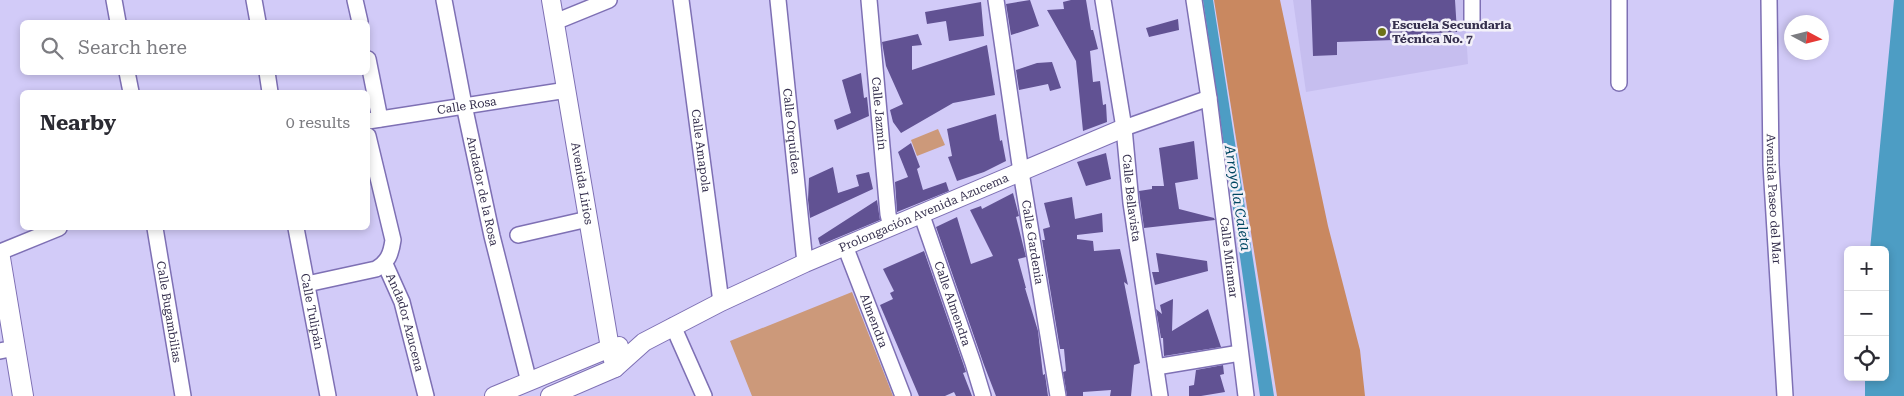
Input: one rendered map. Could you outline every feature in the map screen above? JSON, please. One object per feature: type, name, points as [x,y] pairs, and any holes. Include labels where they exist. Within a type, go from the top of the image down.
[{"type":"main road","points":[[0,258],[7,349],[23,396]]},
{"type":"street","points":[[114,0],[118,20]]},
{"type":"street","points":[[254,0],[258,20]]},
{"type":"street","points":[[355,0],[360,20]]},
{"type":"street","name":"Andador de la Rosa","points":[[444,0],[492,236],[529,382]]},
{"type":"street","name":"Avenida Lirios","points":[[551,0],[615,368]]},
{"type":"street","points":[[555,22],[585,5],[609,0]]},
{"type":"street","name":"Calle Amapola","points":[[681,0],[721,302]]},
{"type":"street","name":"Calle Orquídea","points":[[778,0],[805,263]]},
{"type":"street","name":"Calle Jazmín","points":[[869,0],[888,214],[891,227]]},
{"type":"street","name":"Calle Gardenia","points":[[996,0],[1021,172],[1058,396]]},
{"type":"street","name":"Calle Bellavista","points":[[1103,0],[1124,128],[1131,203],[1160,396]]},
{"type":"street","name":"Calle Miramar","points":[[1194,0],[1209,98],[1246,396]]},
{"type":"street","points":[[1472,0],[1472,20]]},
{"type":"street","points":[[1619,0],[1620,83]]},
{"type":"street","name":"Avenida Paseo del Mar","points":[[1768,0],[1771,165],[1784,396]]},
{"type":"street","points":[[128,75],[131,90]]},
{"type":"street","points":[[267,75],[270,90]]},
{"type":"street","points":[[370,75],[374,120]]},
{"type":"street","name":"Calle Rosa","points":[[374,120],[567,90]]},
{"type":"street","name":"Prolongación Avenida Azucema","points":[[550,396],[615,368],[644,342],[721,302],[805,263],[1124,128],[1209,98]]},
{"type":"street","name":"Andador Azucena","points":[[370,144],[393,240],[391,254],[385,264],[402,302],[426,396]]},
{"type":"street","name":"Calle Almendra","points":[[921,213],[983,396]]},
{"type":"street","points":[[518,235],[588,219]]},
{"type":"street","points":[[0,252],[54,230]]},
{"type":"street","name":"Calle Bugambilias","points":[[155,230],[183,396]]},
{"type":"street","name":"Calle Tulipán","points":[[296,230],[328,396]]},
{"type":"street","name":"Almendra","points":[[845,246],[903,396]]},
{"type":"street","points":[[307,284],[376,269],[385,264]]},
{"type":"street","points":[[673,326],[704,396]]},
{"type":"street","name":"Prolongación Avenida Azucema","points":[[494,396],[610,348],[644,342]]},
{"type":"street","points":[[1156,367],[1240,353]]},
{"type":"shaded area","points":[[1214,0],[1280,0],[1328,226],[1360,350],[1365,396],[1277,396]]},
{"type":"shaded area","name":"Escuela Secundaria Técnica No. 7","points":[[1293,0],[1464,0],[1468,64],[1306,92]]},
{"type":"shaded area","points":[[938,129],[945,145],[917,156],[911,140]]},
{"type":"shaded area","points":[[852,292],[893,396],[752,396],[730,341]]},
{"type":"water","name":"Arroyo la Caleta","points":[[1203,0],[1213,0],[1274,396],[1260,396]]},
{"type":"water","points":[[1894,0],[1904,0],[1904,396],[1865,396],[1865,381],[1889,381],[1889,246],[1870,246]]},
{"type":"building","points":[[1030,0],[1039,26],[1011,35],[1006,4]]},
{"type":"building","points":[[1086,0],[1091,30],[1093,30],[1098,49],[1090,51],[1093,82],[1100,81],[1103,105],[1106,104],[1107,122],[1083,131],[1076,61],[1047,10],[1064,9],[1063,2]]},
{"type":"building","points":[[1311,0],[1455,0],[1457,32],[1418,34],[1419,42],[1394,43],[1394,40],[1337,42],[1337,55],[1313,56]]},
{"type":"building","points":[[981,2],[984,36],[949,41],[946,21],[927,24],[925,12]]},
{"type":"building","points":[[1178,19],[1179,30],[1149,37],[1146,28]]},
{"type":"building","points":[[918,34],[922,45],[912,46],[912,70],[987,45],[995,95],[953,103],[901,133],[893,122],[890,110],[903,104],[886,66],[882,42]]},
{"type":"building","points":[[1052,62],[1061,88],[1050,91],[1048,84],[1019,90],[1016,70],[1037,63]]},
{"type":"building","points":[[861,73],[864,98],[867,97],[869,116],[837,130],[834,120],[851,113],[842,80]]},
{"type":"building","points":[[996,114],[1000,141],[1002,140],[1006,161],[984,172],[957,181],[948,157],[952,156],[947,129]]},
{"type":"building","points":[[1194,141],[1198,179],[1175,183],[1179,209],[1214,218],[1215,220],[1144,228],[1139,191],[1152,189],[1152,186],[1164,186],[1159,148]]},
{"type":"building","points":[[911,143],[920,167],[917,169],[923,190],[946,182],[949,191],[897,212],[895,182],[908,177],[898,152]]},
{"type":"building","points":[[1106,153],[1111,179],[1086,186],[1077,162]]},
{"type":"building","points":[[833,167],[838,193],[859,186],[856,175],[869,172],[873,189],[810,218],[808,200],[809,178]]},
{"type":"building","points":[[1013,193],[1019,216],[1016,217],[1026,257],[1018,259],[1038,331],[1043,375],[1045,374],[1048,396],[996,396],[936,227],[957,217],[971,264],[993,256],[970,210],[981,206],[982,209]]},
{"type":"building","points":[[1072,197],[1075,219],[1102,213],[1103,232],[1077,235],[1077,239],[1093,241],[1094,251],[1120,249],[1128,285],[1124,282],[1140,363],[1134,365],[1131,396],[1110,396],[1111,390],[1083,392],[1083,396],[1067,396],[1063,372],[1066,371],[1064,349],[1060,349],[1042,240],[1045,240],[1043,229],[1050,227],[1044,203]]},
{"type":"building","points":[[877,200],[880,220],[820,245],[818,238]]},
{"type":"building","points":[[924,251],[966,372],[963,373],[972,396],[956,396],[954,392],[945,396],[919,396],[880,305],[893,299],[890,293],[894,291],[883,269]]},
{"type":"building","points":[[1156,253],[1207,261],[1208,271],[1155,285],[1152,272],[1159,272]]},
{"type":"building","points":[[1173,299],[1172,331],[1208,309],[1221,347],[1164,356],[1163,338],[1161,338],[1156,309],[1162,314],[1160,305]]},
{"type":"building","points":[[1223,365],[1224,374],[1220,375],[1225,392],[1189,396],[1189,386],[1194,385],[1196,370]]},
{"type":"place","name":"Escuela Secundaria Técnica No. 7","points":[[1382,32]]}]
